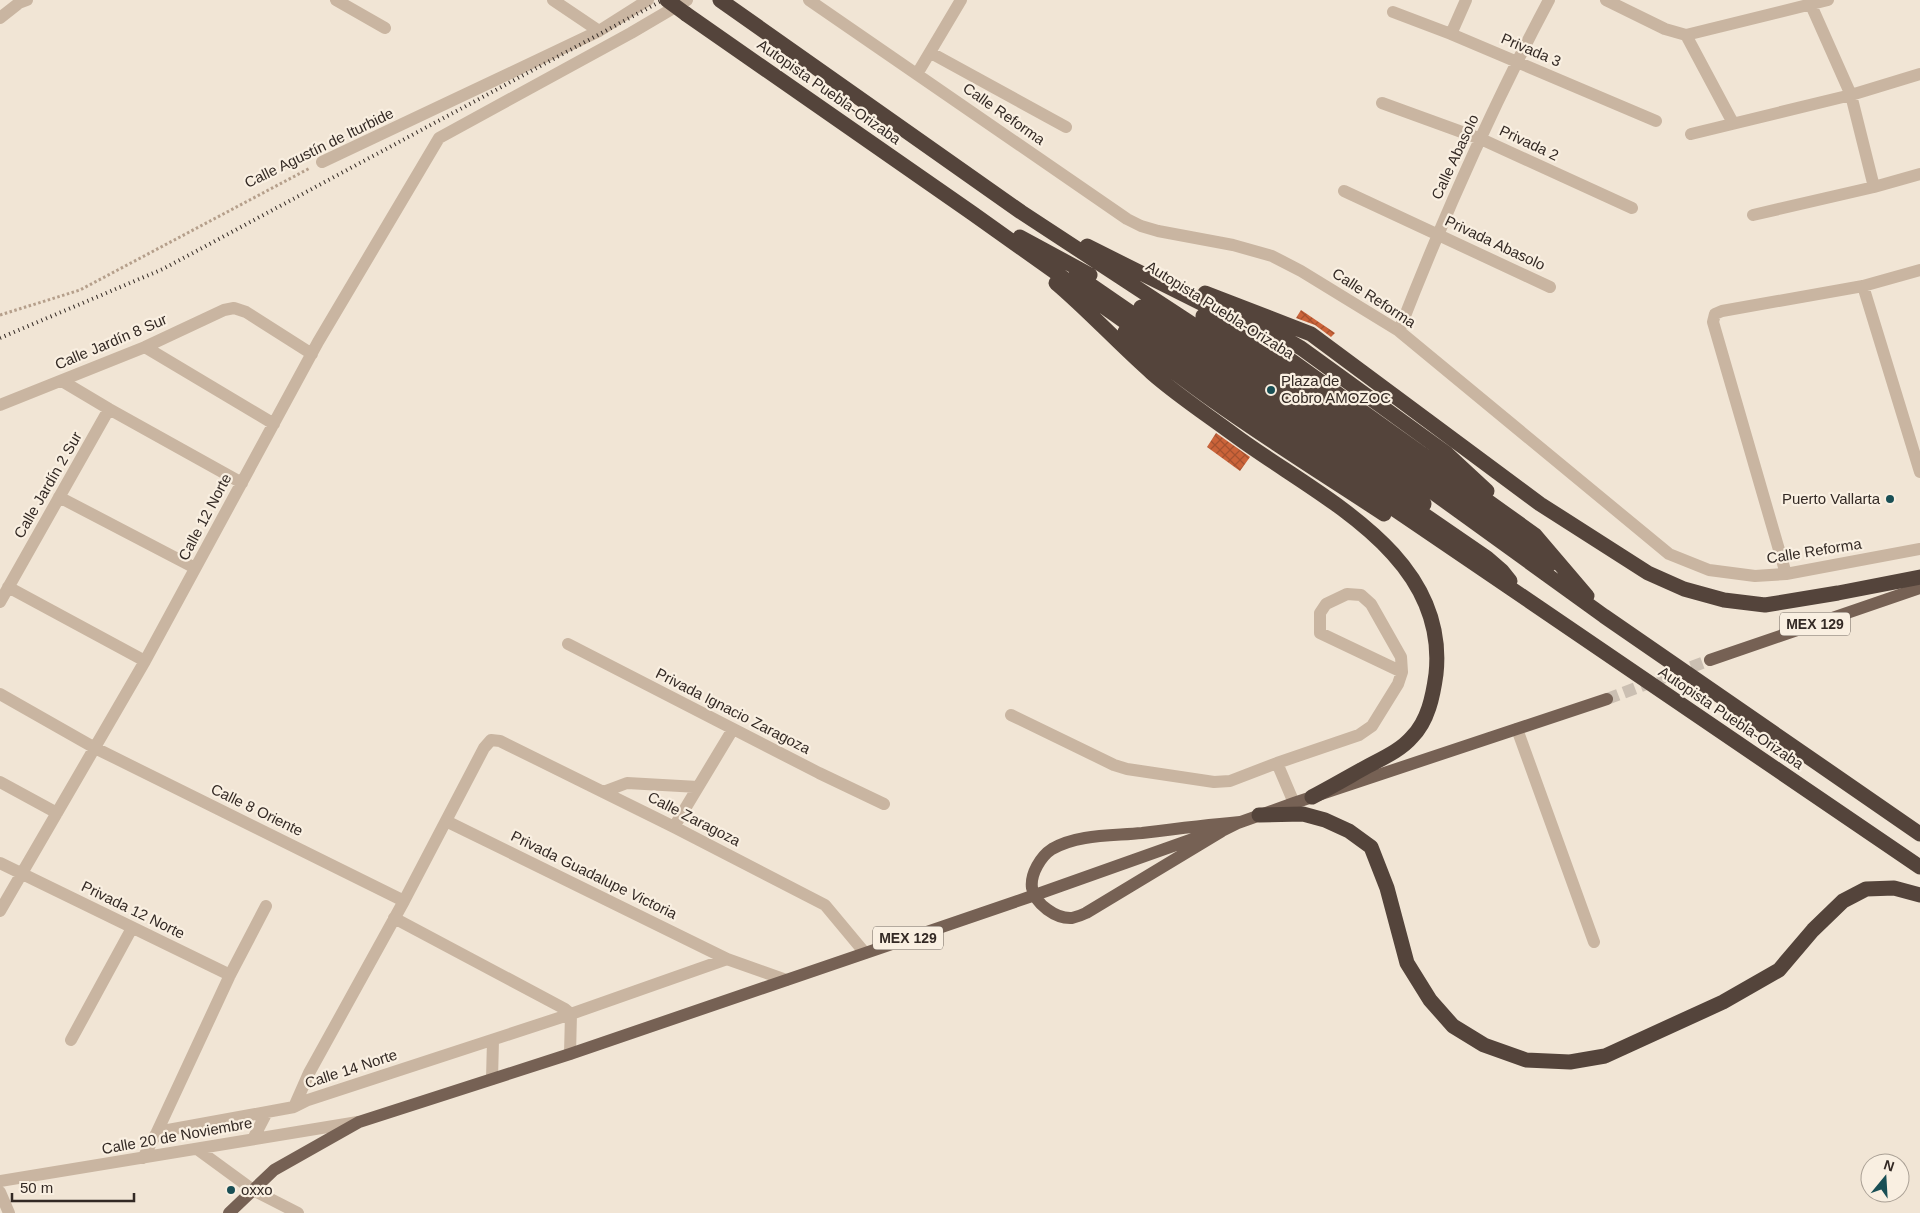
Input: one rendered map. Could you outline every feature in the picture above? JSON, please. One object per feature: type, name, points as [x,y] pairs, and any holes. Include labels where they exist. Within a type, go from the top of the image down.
[{"type":"highway","name":"Autopista Puebla-Orizaba","points":[[667,0],[687,7],[1256,415],[1920,867]]},
{"type":"highway","name":"Autopista Puebla-Orizaba","points":[[720,0],[1021,212],[1279,381],[1604,616],[1920,834]]},
{"type":"highway","name":"Autopista Puebla-Orizaba","points":[[1021,212],[1205,293],[1301,348],[1446,452],[1535,535],[1604,616]]},
{"type":"highway","name":"Autopista Puebla-Orizaba","points":[[1021,212],[1201,303],[1292,361],[1535,535]]},
{"type":"highway","name":"Autopista Puebla-Orizaba","points":[[972,213],[1076,266],[1181,332],[1388,473],[1502,571],[1523,597]]},
{"type":"highway","points":[[972,213],[1061,287],[1153,374],[1238,438],[1353,517],[1393,552],[1420,590],[1433,629],[1437,666],[1430,706],[1420,726],[1412,737],[1392,753],[1312,797]]},
{"type":"highway","points":[[1205,293],[1311,334],[1540,504],[1648,573],[1684,589],[1724,600],[1765,605],[1838,594],[1920,577]]},
{"type":"highway","points":[[1258,816],[1303,814],[1325,820],[1349,831],[1371,846],[1387,888],[1407,963],[1430,1000],[1453,1026],[1484,1045],[1526,1060],[1570,1062],[1605,1056],[1723,1002],[1779,970],[1813,930],[1843,901],[1866,889],[1894,888],[1920,895]]},
{"type":"main road","name":"MEX 129","points":[[1710,660],[1920,588]]},
{"type":"main road","name":"MEX 129","points":[[229,1213],[274,1170],[358,1122],[570,1054],[1035,895],[1294,803],[1607,699]]},
{"type":"main road","points":[[1240,822],[1086,913],[1071,918],[1056,914],[1042,905],[1032,888],[1032,878],[1040,860],[1050,850],[1065,843],[1092,837],[1240,822]]},
{"type":"street","points":[[0,18],[19,3],[27,0]]},
{"type":"street","points":[[336,0],[385,28]]},
{"type":"street","points":[[553,0],[599,31]]},
{"type":"street","name":"Calle Agustín de Iturbide","points":[[322,162],[599,31],[648,0]]},
{"type":"street","name":"Calle Reforma","points":[[809,0],[1126,219],[1158,231],[1233,245],[1272,256],[1301,271],[1399,331],[1669,554],[1709,570],[1756,576],[1786,574],[1920,549]]},
{"type":"street","points":[[917,74],[961,0]]},
{"type":"street","points":[[1451,34],[1466,0]]},
{"type":"street","name":"Calle Abasolo","points":[[1399,331],[1437,234],[1517,61],[1549,0]]},
{"type":"street","points":[[1606,0],[1665,29],[1686,35],[1828,0]]},
{"type":"street","points":[[1811,4],[1851,95],[1874,187]]},
{"type":"street","name":"Calle 12 Norte","points":[[0,911],[145,661],[312,354],[439,138],[631,33],[687,7]]},
{"type":"street","name":"Privada 3","points":[[1393,12],[1517,61],[1656,121]]},
{"type":"street","points":[[1686,35],[1733,123]]},
{"type":"street","points":[[931,53],[1066,127]]},
{"type":"street","points":[[1691,134],[1851,95],[1920,74]]},
{"type":"street","name":"Privada 2","points":[[1382,102],[1481,139],[1632,208]]},
{"type":"street","points":[[1753,215],[1874,187],[1920,174]]},
{"type":"street","name":"Privada Abasolo","points":[[1344,191],[1550,286]]},
{"type":"street","points":[[1786,574],[1713,322],[1715,314],[1722,311],[1863,286],[1920,270]]},
{"type":"street","points":[[1863,286],[1920,472]]},
{"type":"street","name":"Calle Jardín 8 Sur","points":[[0,405],[146,348],[224,310],[234,308],[246,312],[312,354]]},
{"type":"street","points":[[146,348],[274,424]]},
{"type":"street","points":[[62,381],[242,483]]},
{"type":"street","name":"Calle Jardín 2 Sur","points":[[0,602],[109,409]]},
{"type":"street","points":[[59,497],[196,568]]},
{"type":"street","points":[[8,587],[145,661]]},
{"type":"street","points":[[1011,715],[1128,770],[1214,782],[1230,781],[1359,734],[1372,726],[1398,684],[1402,672],[1401,657],[1371,604],[1361,595],[1347,594],[1326,604],[1320,613],[1320,633],[1402,672]]},
{"type":"street","name":"Privada Ignacio Zaragoza","points":[[568,644],[884,804]]},
{"type":"street","name":"Calle 8 Oriente","points":[[0,694],[95,748],[404,901]]},
{"type":"street","points":[[674,826],[733,729]]},
{"type":"street","points":[[1517,729],[1594,942]]},
{"type":"street","name":"Calle Zaragoza","points":[[490,740],[500,741],[674,826],[825,904],[865,953]]},
{"type":"street","name":"Calle 14 Norte","points":[[294,1106],[309,1073],[490,740]]},
{"type":"street","points":[[1277,763],[1294,803]]},
{"type":"street","points":[[0,782],[57,813]]},
{"type":"street","points":[[603,792],[627,783],[698,787]]},
{"type":"street","name":"Privada Guadalupe Victoria","points":[[446,821],[727,959],[786,980]]},
{"type":"street","name":"Privada 12 Norte","points":[[0,863],[230,975]]},
{"type":"street","points":[[143,1158],[158,1132],[230,975],[266,906]]},
{"type":"street","points":[[394,918],[571,1014],[570,1054]]},
{"type":"street","points":[[71,1040],[132,928]]},
{"type":"street","name":"Calle 14 Norte","points":[[294,1106],[571,1014],[727,959]]},
{"type":"street","points":[[492,1079],[493,1040]]},
{"type":"street","points":[[158,1132],[294,1106]]},
{"type":"street","points":[[253,1139],[267,1112]]},
{"type":"street","name":"Calle 20 de Noviembre","points":[[0,1181],[358,1122]]},
{"type":"street","points":[[197,1149],[253,1190],[298,1213]]},
{"type":"street","points":[[0,1192],[9,1213]]},
{"type":"path","name":"Calle Agustín de Iturbide","points":[[0,315],[80,290],[322,162]]},
{"type":"building","points":[[1301,310],[1335,333],[1331,337],[1315,325],[1296,318]]},
{"type":"building","points":[[1216,433],[1250,457],[1240,471],[1207,447]]},
{"type":"tunnel","points":[[1607,699],[1710,660]]},
{"type":"railway","points":[[0,338],[163,269],[663,0]]},
{"type":"place","name":"Plaza de Cobro AMOZOC","points":[[1271,390]]},
{"type":"place","name":"Puerto Vallarta","points":[[1890,499]]},
{"type":"place","name":"oxxo","points":[[231,1190]]}]
